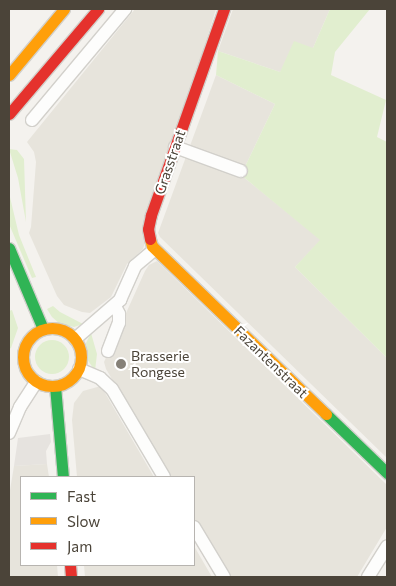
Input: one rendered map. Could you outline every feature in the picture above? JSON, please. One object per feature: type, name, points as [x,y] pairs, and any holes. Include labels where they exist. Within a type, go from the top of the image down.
[{"type":"main road","points":[[9,114],[98,9]]},
{"type":"main road","name":"Grasstraat","points":[[154,250],[148,230],[150,221],[224,9]]},
{"type":"main road","points":[[9,75],[61,11]]},
{"type":"main road","points":[[9,248],[43,329]]},
{"type":"main road","name":"Fazantenstraat","points":[[154,250],[387,474]]},
{"type":"main road","points":[[43,329],[60,329],[75,339],[81,352],[79,368],[70,381],[56,386],[36,382],[27,372],[23,360],[23,351],[32,336],[43,329]]},
{"type":"main road","points":[[56,386],[63,476]]},
{"type":"street","points":[[32,120],[78,62],[125,9]]},
{"type":"street","points":[[30,89],[78,62]]},
{"type":"street","points":[[175,147],[241,170]]},
{"type":"street","points":[[75,339],[115,306],[123,294],[135,266],[154,250]]},
{"type":"street","points":[[108,351],[119,323],[119,314],[115,306]]},
{"type":"street","points":[[79,368],[100,378],[112,389],[163,476]]},
{"type":"street","points":[[9,433],[20,406],[36,382]]},
{"type":"street","points":[[195,529],[224,577]]},
{"type":"street","points":[[368,577],[387,546]]},
{"type":"shaded area","points":[[135,9],[216,9],[143,249],[127,264],[111,297],[90,313],[82,312],[64,305],[57,296],[29,233],[36,162],[34,152],[27,142]]},
{"type":"shaded area","points":[[233,9],[330,9],[313,48],[280,72],[218,51]]},
{"type":"shaded area","points":[[216,75],[275,104],[241,175],[321,240],[295,267],[387,358],[387,458],[158,233]]},
{"type":"shaded area","points":[[157,261],[387,485],[387,527],[357,577],[229,577],[195,520],[195,476],[169,476],[106,369],[104,362],[149,265]]},
{"type":"shaded area","points":[[101,386],[153,476],[77,476],[72,420],[74,403],[83,391]]},
{"type":"shaded area","points":[[50,434],[51,442],[46,451],[47,464],[14,466],[18,438]]},
{"type":"shaded area","points":[[47,464],[49,476],[20,476],[20,566],[57,566],[58,577],[9,577],[9,496],[14,466]]},
{"type":"shaded area","points":[[195,548],[212,577],[85,577],[84,566],[195,566]]},
{"type":"green space","points":[[330,9],[370,9],[335,52],[331,75],[386,100],[377,137],[387,142],[387,358],[295,267],[320,240],[241,175],[275,104],[216,75],[218,51],[280,72],[294,41],[313,48]]},
{"type":"green space","points":[[9,149],[17,150],[24,159],[26,222],[18,178]]},
{"type":"green space","points":[[9,193],[19,235],[36,277],[32,278],[9,224]]},
{"type":"green space","points":[[53,306],[60,312],[83,324],[74,327],[60,324],[47,309]]},
{"type":"green space","points":[[12,310],[18,328],[9,349],[9,311]]},
{"type":"green space","points":[[91,333],[97,354],[95,371],[87,359],[86,343]]},
{"type":"green space","points":[[52,340],[59,341],[64,345],[68,350],[68,364],[64,369],[59,373],[52,374],[45,373],[40,369],[36,364],[35,357],[36,350],[40,345],[45,341]]},
{"type":"traffic: fast","points":[[9,248],[43,329]]},
{"type":"traffic: fast","points":[[55,386],[63,476]]},
{"type":"traffic: fast","points":[[326,414],[387,473]]},
{"type":"traffic: slow","points":[[9,75],[64,9]]},
{"type":"traffic: slow","points":[[150,239],[152,246],[326,414]]},
{"type":"traffic: slow","points":[[46,328],[58,328],[73,336],[81,351],[81,357],[81,363],[73,378],[58,386],[46,386],[31,378],[23,363],[23,351],[31,336],[46,328]]},
{"type":"traffic: jam","points":[[9,114],[98,9]]},
{"type":"traffic: jam","points":[[150,239],[148,229],[151,215],[224,9]]},
{"type":"traffic: jam","points":[[70,566],[71,577]]},
{"type":"place","name":"Brasserie Rongese","points":[[121,364]]}]
